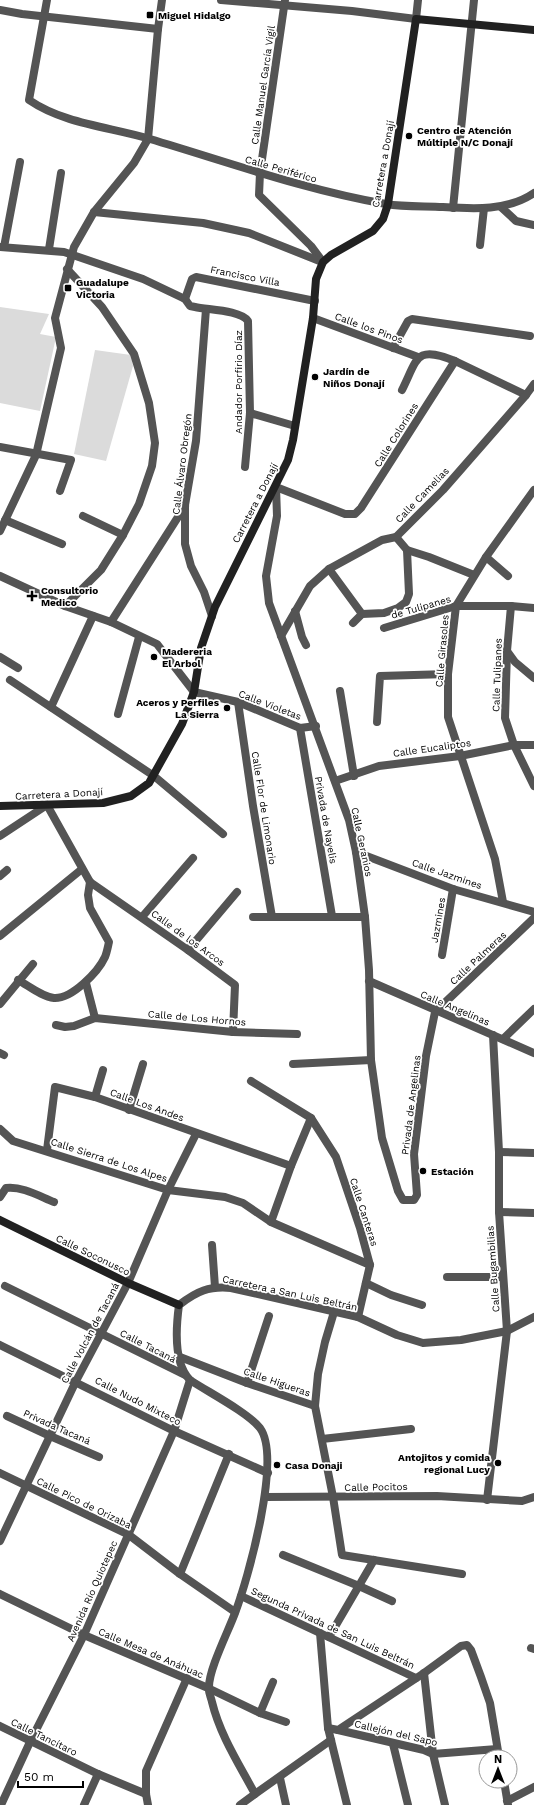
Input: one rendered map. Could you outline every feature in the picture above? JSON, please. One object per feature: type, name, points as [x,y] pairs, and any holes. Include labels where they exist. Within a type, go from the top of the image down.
[{"type":"main road","points":[[416,19],[534,30]]},
{"type":"main road","name":"Carretera a Donají","points":[[0,806],[103,803],[131,796],[144,787],[154,776],[182,724],[194,692],[201,648],[215,607],[256,523],[276,487],[288,460],[313,318],[316,279],[323,262],[332,255],[373,231],[383,219],[388,204],[416,19]]},
{"type":"main road","name":"Calle Soconusco","points":[[0,1220],[128,1283],[179,1305]]},
{"type":"street","points":[[45,16],[47,0]]},
{"type":"street","points":[[0,531],[36,455],[61,348],[55,318],[71,254],[80,232],[94,212],[134,163],[148,139],[162,0]]},
{"type":"street","points":[[221,0],[285,3],[416,19]]},
{"type":"street","name":"Carretera a Donají","points":[[416,19],[418,0]]},
{"type":"street","points":[[453,208],[474,0]]},
{"type":"street","name":"Calle Manuel García Vigil","points":[[285,3],[260,173],[259,195],[310,246],[323,262]]},
{"type":"street","points":[[0,10],[158,29]]},
{"type":"street","name":"Calle Periférico","points":[[45,16],[29,100],[42,109],[325,192],[388,204],[453,208],[501,207],[534,192]]},
{"type":"street","points":[[20,162],[2,247],[49,249],[71,254],[143,279],[185,299],[190,306],[206,309]]},
{"type":"street","points":[[49,249],[61,173]]},
{"type":"street","points":[[501,207],[516,221],[534,225]]},
{"type":"street","points":[[480,245],[484,208]]},
{"type":"street","points":[[94,212],[203,222],[249,233],[323,262]]},
{"type":"street","points":[[65,606],[101,570],[123,535],[139,504],[152,466],[155,443],[149,403],[134,354],[102,307],[67,269]]},
{"type":"street","name":"Francisco Villa","points":[[185,299],[192,279],[196,277],[315,301]]},
{"type":"street","name":"Andador Porfirio Díaz","points":[[206,309],[233,313],[245,317],[248,321],[250,413],[245,467]]},
{"type":"street","name":"Calle Álvaro Obregón","points":[[206,309],[196,441],[185,505],[185,544],[191,566],[204,592],[212,616]]},
{"type":"street","name":"Calle los Pinos","points":[[313,318],[418,357],[425,354],[439,354],[455,361]]},
{"type":"street","points":[[393,348],[408,321],[412,319],[530,336]]},
{"type":"street","points":[[402,390],[418,357]]},
{"type":"street","points":[[455,361],[526,395]]},
{"type":"street","name":"Calle Colorines","points":[[276,487],[345,514],[355,514],[361,508],[455,361]]},
{"type":"street","name":"Calle Camelias","points":[[280,636],[310,586],[329,569],[382,540],[396,537],[443,490],[534,384]]},
{"type":"street","points":[[250,413],[295,426]]},
{"type":"street","points":[[0,447],[36,455],[71,460],[60,491]]},
{"type":"street","name":"Calle Geranios","points":[[276,487],[278,516],[266,576],[269,603],[280,636],[316,726],[349,820],[356,852],[365,917],[371,1060],[382,1138],[398,1191],[403,1200],[414,1200]]},
{"type":"street","name":"Calle Girasoles","points":[[503,902],[496,859],[448,717],[448,674],[456,606],[486,557],[534,490]]},
{"type":"street","points":[[111,622],[185,505]]},
{"type":"street","points":[[83,516],[123,535]]},
{"type":"street","points":[[5,520],[62,544]]},
{"type":"street","points":[[396,537],[407,550],[474,575]]},
{"type":"street","points":[[354,623],[362,614],[384,613],[398,608],[406,602],[409,594],[407,550]]},
{"type":"street","points":[[486,557],[508,576]]},
{"type":"street","points":[[329,569],[362,614]]},
{"type":"street","points":[[0,576],[65,606],[111,622],[157,644],[194,692]]},
{"type":"street","name":"de Tulipanes","points":[[384,628],[456,606],[511,606],[534,608]]},
{"type":"street","name":"Calle Tulipanes","points":[[511,606],[507,651],[505,718],[514,745],[534,786]]},
{"type":"street","points":[[294,611],[306,645]]},
{"type":"street","points":[[51,707],[94,616]]},
{"type":"street","points":[[118,714],[140,637]]},
{"type":"street","points":[[507,651],[515,662],[534,678]]},
{"type":"street","points":[[0,658],[18,668]]},
{"type":"street","points":[[377,719],[380,676],[448,674]]},
{"type":"street","points":[[10,680],[154,776],[223,834]]},
{"type":"street","points":[[340,690],[354,776]]},
{"type":"street","name":"Calle Violetas","points":[[194,692],[238,702],[300,728],[316,726]]},
{"type":"street","name":"Calle Flor de Limonario","points":[[238,702],[253,806],[272,917]]},
{"type":"street","name":"Privada de Nayelis","points":[[300,728],[332,916]]},
{"type":"street","name":"Calle Eucaliptos","points":[[335,781],[354,776],[379,766],[460,756],[514,745],[534,745]]},
{"type":"street","points":[[0,836],[48,805]]},
{"type":"street","name":"Calle de los Arcos","points":[[48,805],[90,882],[142,917],[235,985],[233,1032]]},
{"type":"street","name":"Calle Jazmines","points":[[356,852],[454,889],[534,912]]},
{"type":"street","points":[[142,917],[193,858]]},
{"type":"street","points":[[0,936],[82,869]]},
{"type":"street","points":[[0,876],[7,870]]},
{"type":"street","points":[[18,980],[52,998],[62,998],[86,983],[105,957],[110,942],[90,908],[88,895],[90,882]]},
{"type":"street","name":"Jazmines","points":[[442,955],[454,889]]},
{"type":"street","points":[[188,950],[237,892]]},
{"type":"street","points":[[253,917],[365,917]]},
{"type":"street","name":"Calle Palmeras","points":[[435,1012],[534,918]]},
{"type":"street","points":[[0,1004],[18,980],[33,964]]},
{"type":"street","name":"Calle Angelinas","points":[[368,981],[435,1012],[534,1053]]},
{"type":"street","points":[[56,1025],[65,1027],[74,1026],[95,1018],[86,983]]},
{"type":"street","points":[[502,1039],[534,1009]]},
{"type":"street","name":"Privada de Angelinas","points":[[414,1200],[417,1195],[414,1154],[426,1056],[435,1012]]},
{"type":"street","name":"Calle de Los Hornos","points":[[95,1018],[233,1032],[297,1034]]},
{"type":"street","name":"Calle Bugambilias","points":[[487,1500],[508,1330],[502,1277],[499,1212],[499,1152],[493,1035]]},
{"type":"street","points":[[293,1064],[371,1060]]},
{"type":"street","points":[[129,1110],[143,1064]]},
{"type":"street","points":[[95,1097],[103,1070]]},
{"type":"street","points":[[251,1081],[311,1118],[291,1166],[271,1222]]},
{"type":"street","name":"Calle Los Andes","points":[[46,1150],[55,1087],[95,1097],[196,1134],[291,1166]]},
{"type":"street","name":"Calle Canteras","points":[[311,1118],[336,1157],[360,1228],[370,1265],[358,1318]]},
{"type":"street","name":"Calle Sierra de Los Alpes","points":[[0,1129],[13,1141],[46,1150],[168,1190],[225,1197],[243,1203],[271,1222],[370,1265]]},
{"type":"street","name":"Calle Volcán de Tacaná","points":[[0,1541],[76,1381],[128,1283],[168,1190],[196,1134]]},
{"type":"street","points":[[499,1152],[534,1153]]},
{"type":"street","points":[[0,1197],[6,1188],[11,1187],[22,1189],[54,1202]]},
{"type":"street","points":[[499,1212],[534,1213]]},
{"type":"street","points":[[212,1245],[215,1287]]},
{"type":"street","points":[[447,1277],[502,1277]]},
{"type":"street","points":[[366,1283],[390,1295],[422,1305]]},
{"type":"street","name":"Calle Tacaná","points":[[6,1286],[188,1378]]},
{"type":"street","name":"Carretera a San Luis Beltrán","points":[[179,1305],[191,1296],[215,1287],[231,1288],[358,1318],[397,1335],[423,1343],[461,1340],[508,1330],[528,1322],[534,1317]]},
{"type":"street","points":[[179,1305],[176,1332],[180,1357],[188,1378],[228,1403],[260,1429],[266,1448],[268,1473],[251,1560],[241,1596],[214,1666],[208,1688],[216,1720],[255,1794]]},
{"type":"street","points":[[315,1406],[318,1374],[325,1342],[334,1312]]},
{"type":"street","points":[[247,1383],[269,1316]]},
{"type":"street","name":"Calle Nudo Mixteco","points":[[0,1345],[76,1381],[174,1431],[229,1454],[268,1473]]},
{"type":"street","name":"Calle Higueras","points":[[180,1357],[247,1383],[315,1406],[333,1497],[342,1555],[462,1574]]},
{"type":"street","name":"Avenida Río Quiotepec","points":[[0,1805],[84,1635],[129,1535],[174,1431],[188,1378]]},
{"type":"street","name":"Privada Tacaná","points":[[7,1416],[99,1457]]},
{"type":"street","points":[[322,1440],[411,1429]]},
{"type":"street","points":[[180,1574],[229,1454]]},
{"type":"street","name":"Calle Pico de Orizaba","points":[[0,1473],[129,1535],[180,1574],[235,1612]]},
{"type":"street","name":"Calle Pocitos","points":[[264,1497],[437,1496],[522,1501],[534,1497]]},
{"type":"street","points":[[283,1555],[392,1601]]},
{"type":"street","points":[[329,1637],[374,1560]]},
{"type":"street","name":"Calle Mesa de Anáhuac","points":[[0,1594],[84,1635],[187,1678],[260,1713],[286,1722]]},
{"type":"street","name":"Segunda Privada de San Luis Beltrán","points":[[241,1596],[416,1678]]},
{"type":"street","points":[[320,1632],[328,1728],[347,1805]]},
{"type":"street","points":[[338,1730],[465,1644],[469,1646],[490,1703],[497,1749]]},
{"type":"street","points":[[424,1673],[433,1754],[445,1805]]},
{"type":"street","points":[[148,1805],[146,1794],[146,1771],[187,1678]]},
{"type":"street","points":[[260,1713],[273,1682]]},
{"type":"street","name":"Calle Tancítaro","points":[[0,1726],[98,1774],[146,1794]]},
{"type":"street","name":"Callejón del Sapo","points":[[328,1728],[424,1750],[433,1754],[478,1753]]},
{"type":"street","points":[[240,1805],[280,1778],[331,1740]]},
{"type":"street","points":[[393,1744],[408,1805]]},
{"type":"street","points":[[84,1805],[98,1774]]},
{"type":"street","points":[[280,1778],[286,1805]]},
{"type":"street","points":[[505,1789],[508,1803],[534,1787]]},
{"type":"shaded area","points":[[0,307],[49,314],[40,334],[56,337],[40,411],[0,403]]},
{"type":"shaded area","points":[[95,350],[131,355],[133,366],[106,461],[74,454]]},
{"type":"place","name":"Miguel Hidalgo","points":[[150,15]]},
{"type":"place","name":"Centro de Atención Múltiple N/C Donají","points":[[409,136]]},
{"type":"place","name":"Guadalupe Victoria","points":[[68,288]]},
{"type":"place","name":"Jardín de Niños Donají","points":[[315,377]]},
{"type":"place","name":"Consultorio Medico","points":[[32,596]]},
{"type":"place","name":"Madereria El Arbol","points":[[154,657]]},
{"type":"place","name":"Aceros y Perfiles La Sierra","points":[[227,708]]},
{"type":"place","name":"Estación","points":[[423,1171]]},
{"type":"place","name":"Antojitos y comida regional Lucy","points":[[498,1463]]},
{"type":"place","name":"Casa Donaji","points":[[277,1465]]}]
